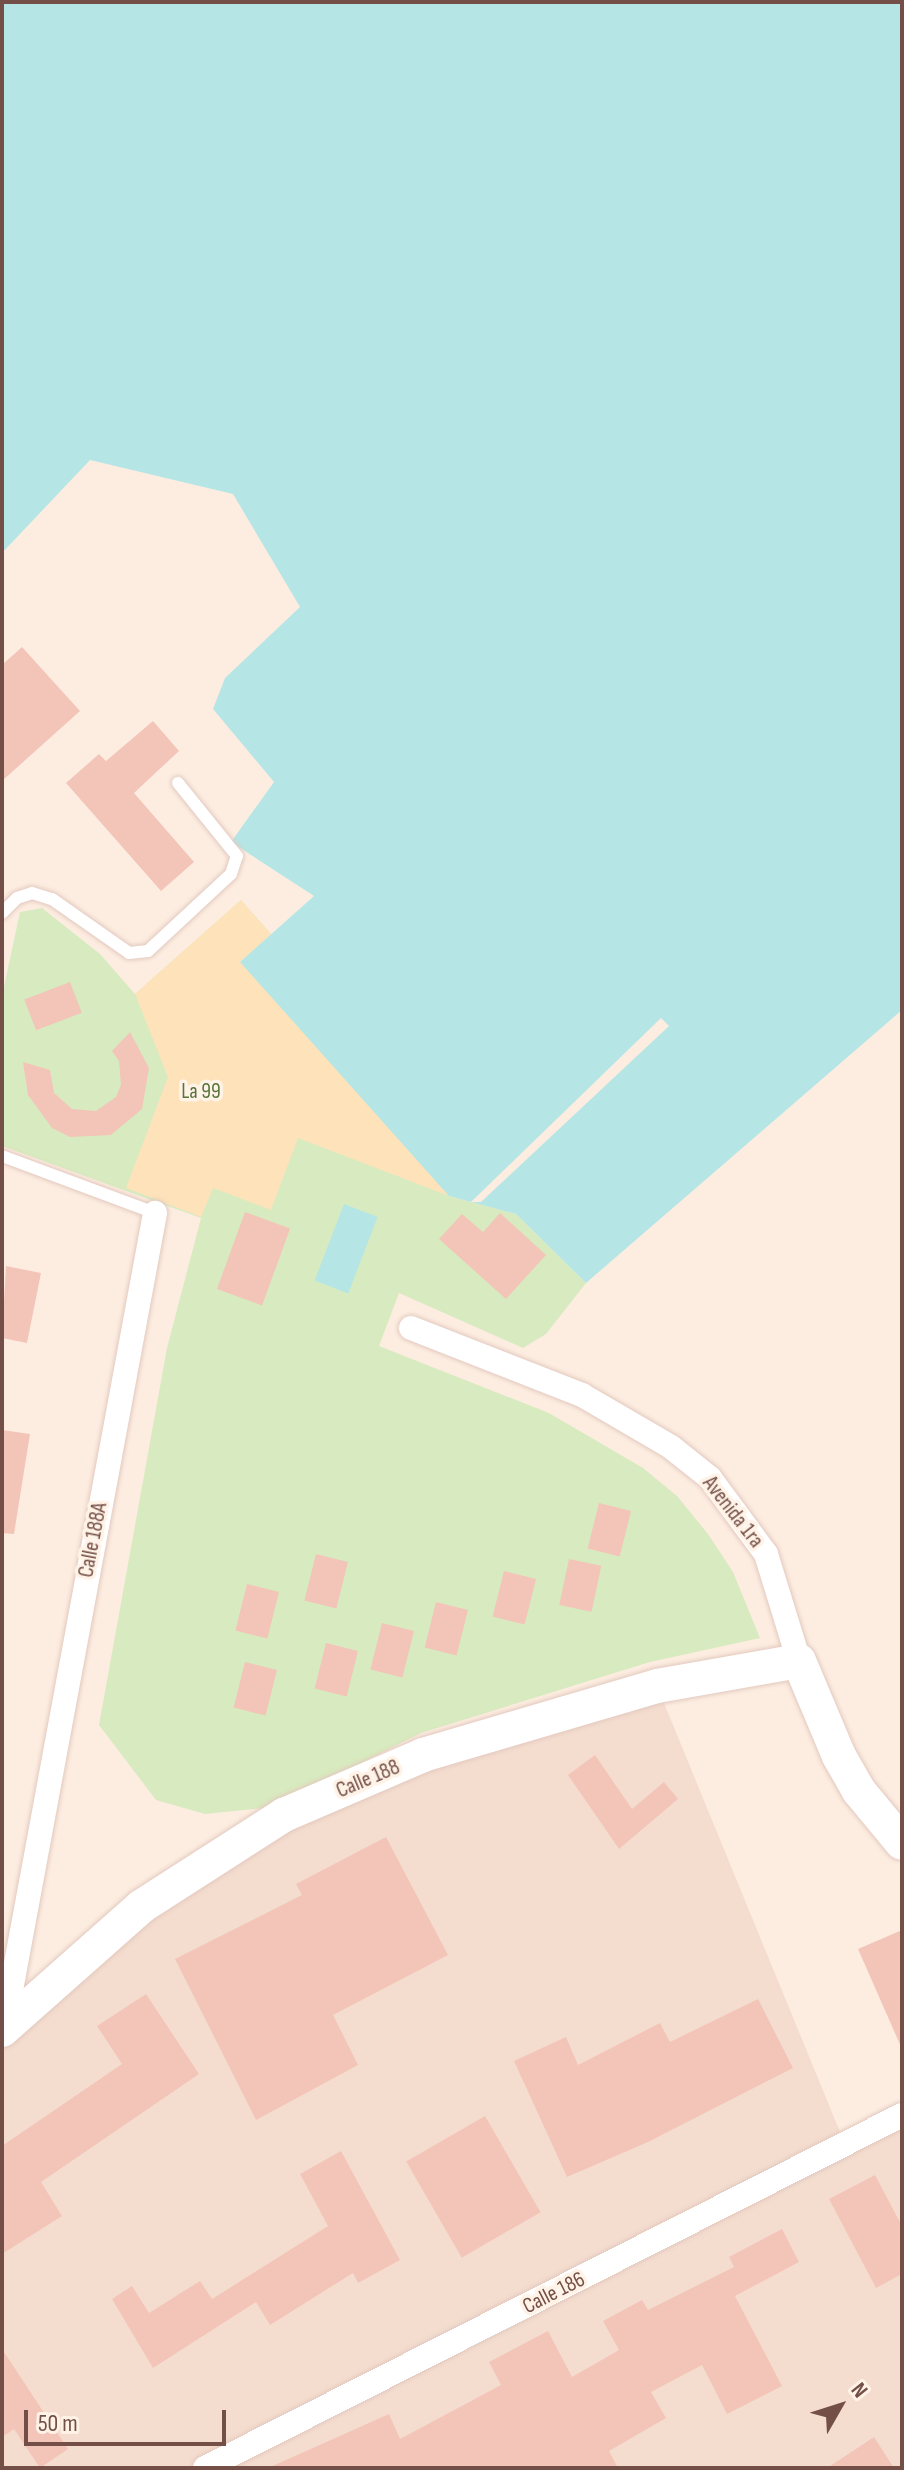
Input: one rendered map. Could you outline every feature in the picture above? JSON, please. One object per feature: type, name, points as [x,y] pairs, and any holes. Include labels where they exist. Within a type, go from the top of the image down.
[{"type":"street","name":"Calle 188A","points":[[3,2029],[155,1213]]},
{"type":"street","name":"Avenida 1ra","points":[[411,1328],[582,1395],[671,1447],[710,1478],[766,1554],[799,1661],[839,1756],[859,1791],[902,1843]]},
{"type":"street","name":"Calle 188","points":[[3,2029],[142,1906],[284,1815],[452,1747],[657,1686],[799,1661]]},
{"type":"street","name":"Calle 186","points":[[205,2468],[902,2115]]},
{"type":"lane","points":[[2,913],[17,898],[32,893],[52,899],[129,953],[148,951],[231,874],[237,856],[178,783]]},
{"type":"lane","name":"Calle 188A","points":[[2,1156],[155,1213]]},
{"type":"shaded area","points":[[657,1686],[845,2144],[902,2115],[902,2468],[2,2468],[2,2030],[284,1815]]},
{"type":"green space","name":"La 99","points":[[241,900],[271,934],[241,962],[449,1196],[516,1214],[586,1283],[546,1334],[523,1348],[399,1293],[379,1346],[549,1413],[643,1468],[677,1496],[708,1534],[733,1572],[760,1638],[650,1662],[421,1733],[274,1807],[205,1814],[156,1800],[99,1725],[167,1348],[201,1218],[2,1146],[2,996],[20,912],[42,908],[100,954],[135,994]]},
{"type":"sand","points":[[241,900],[271,934],[241,962],[449,1196],[298,1138],[271,1210],[213,1188],[201,1217],[126,1188],[168,1077],[135,994]]},
{"type":"water","points":[[2,2],[902,2],[902,1010],[586,1283],[516,1214],[449,1196],[240,962],[314,896],[231,842],[274,782],[213,709],[225,678],[300,607],[233,494],[90,460],[2,553]]},
{"type":"water","points":[[344,1204],[378,1217],[348,1293],[315,1281]]},
{"type":"pier","points":[[661,1018],[669,1026],[481,1202],[471,1202]]},
{"type":"building","points":[[22,647],[80,711],[2,781],[2,665]]},
{"type":"building","points":[[153,721],[179,751],[134,793],[194,862],[161,891],[66,783],[99,754],[106,761]]},
{"type":"building","points":[[70,982],[82,1013],[36,1030],[24,1000]]},
{"type":"building","points":[[130,1032],[149,1068],[142,1109],[111,1135],[70,1137],[52,1128],[28,1095],[23,1062],[50,1070],[54,1093],[72,1109],[96,1111],[116,1097],[121,1085],[119,1061],[112,1051]]},
{"type":"building","points":[[245,1212],[290,1228],[262,1305],[217,1289]]},
{"type":"building","points":[[500,1213],[546,1255],[506,1299],[439,1239],[462,1214],[483,1232]]},
{"type":"building","points":[[6,1266],[41,1273],[27,1343],[2,1338]]},
{"type":"building","points":[[2,1430],[30,1434],[14,1534],[2,1533]]},
{"type":"building","points":[[599,1503],[631,1511],[620,1557],[588,1549]]},
{"type":"building","points":[[316,1554],[348,1562],[336,1609],[304,1601]]},
{"type":"building","points":[[569,1559],[601,1566],[592,1612],[559,1605]]},
{"type":"building","points":[[504,1571],[536,1579],[525,1625],[493,1617]]},
{"type":"building","points":[[247,1584],[279,1592],[267,1639],[235,1631]]},
{"type":"building","points":[[436,1602],[468,1610],[457,1656],[425,1648]]},
{"type":"building","points":[[382,1623],[414,1631],[402,1678],[370,1670]]},
{"type":"building","points":[[326,1643],[358,1651],[347,1697],[315,1689]]},
{"type":"building","points":[[245,1662],[277,1670],[266,1716],[234,1708]]},
{"type":"building","points":[[595,1755],[632,1809],[664,1782],[678,1799],[619,1849],[568,1775]]},
{"type":"building","points":[[386,1837],[448,1955],[333,2015],[358,2065],[256,2120],[175,1959],[302,1895],[296,1884]]},
{"type":"building","points":[[902,1930],[902,2049],[858,1949]]},
{"type":"building","points":[[146,1994],[199,2074],[41,2182],[62,2216],[2,2254],[2,2146],[122,2064],[97,2026]]},
{"type":"building","points":[[758,1999],[793,2068],[648,2142],[567,2177],[514,2061],[566,2037],[578,2065],[660,2023],[670,2042]]},
{"type":"building","points":[[485,2116],[540,2212],[462,2258],[406,2162]]},
{"type":"building","points":[[341,2151],[400,2260],[358,2283],[353,2273],[270,2325],[256,2302],[153,2368],[112,2299],[132,2286],[149,2313],[200,2281],[212,2299],[328,2226],[300,2174]]},
{"type":"building","points":[[875,2175],[902,2226],[902,2274],[876,2288],[829,2199]]},
{"type":"building","points":[[782,2229],[799,2262],[735,2296],[782,2386],[727,2414],[702,2365],[651,2392],[666,2418],[609,2451],[618,2468],[268,2468],[389,2414],[400,2439],[501,2385],[489,2362],[548,2331],[572,2377],[619,2350],[603,2321],[642,2300],[648,2310],[734,2267],[729,2257]]},
{"type":"building","points":[[2,2349],[68,2449],[40,2468],[14,2429],[2,2437]]},
{"type":"building","points":[[874,2437],[894,2468],[827,2468]]}]
